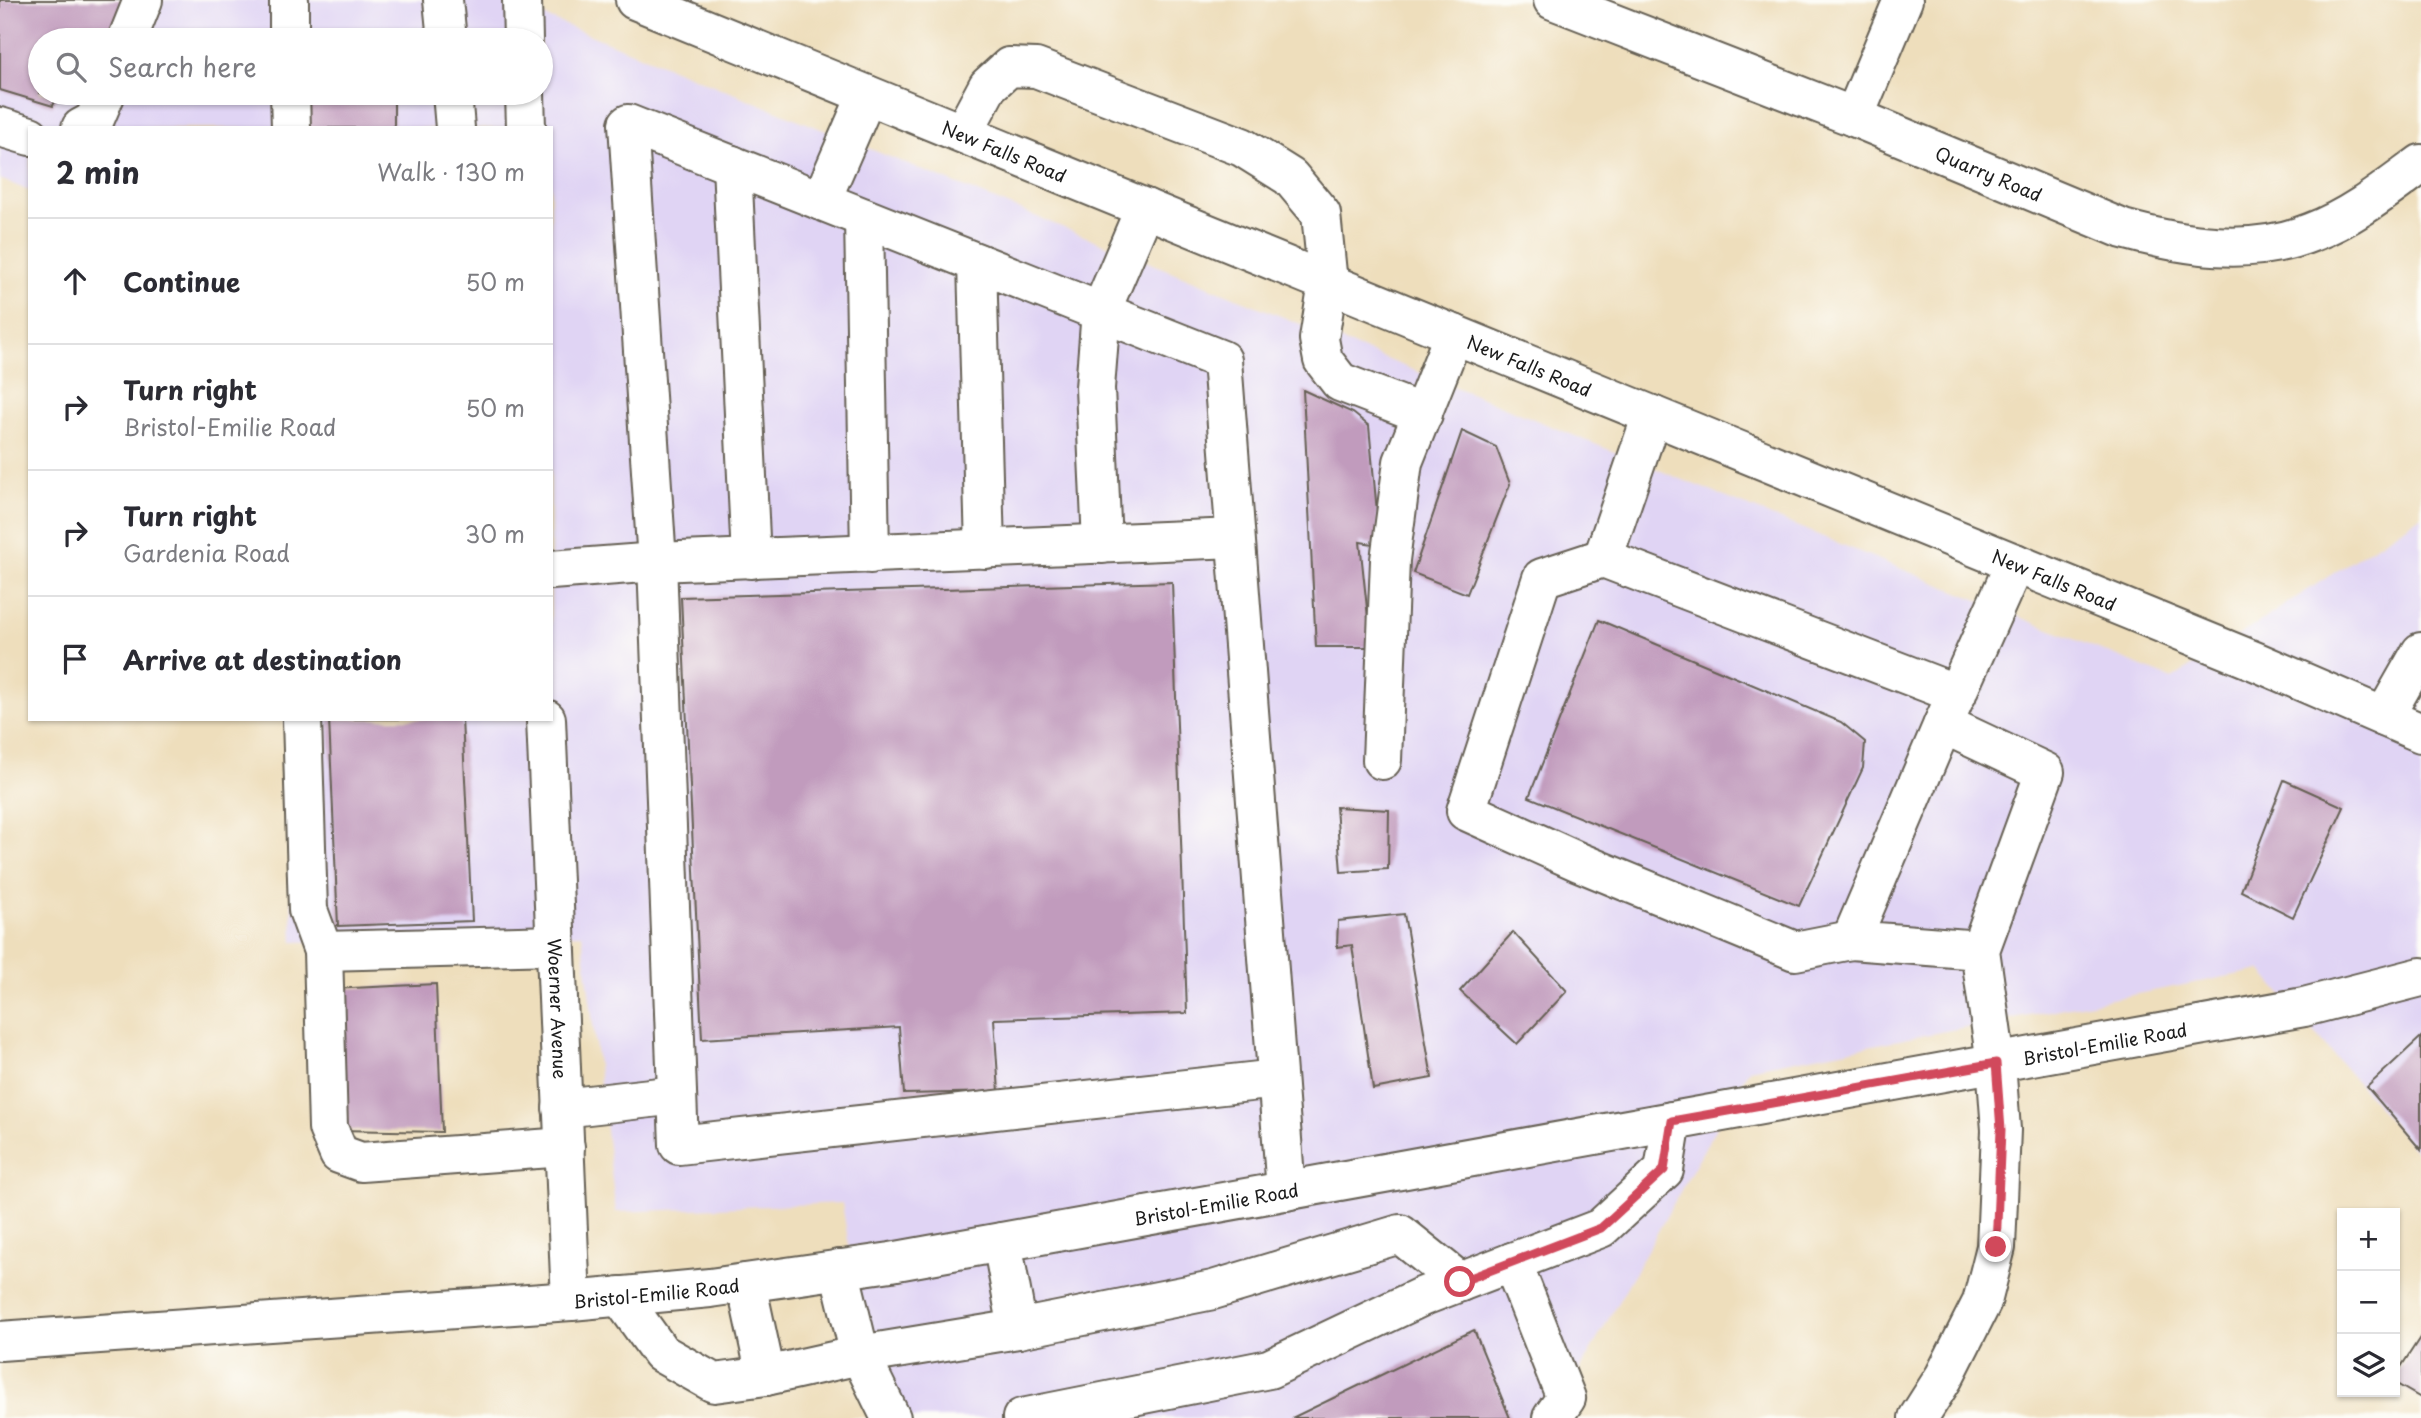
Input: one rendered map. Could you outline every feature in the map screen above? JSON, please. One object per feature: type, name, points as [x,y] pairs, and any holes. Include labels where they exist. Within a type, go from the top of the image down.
[{"type":"street","points":[[132,28],[143,0]]},
{"type":"street","points":[[289,0],[289,28]]},
{"type":"street","points":[[443,0],[446,28]]},
{"type":"street","points":[[522,0],[523,28]]},
{"type":"street","name":"New Falls Road","points":[[635,0],[2257,662],[2421,733]]},
{"type":"street","name":"Quarry Road","points":[[1553,0],[1854,117],[2123,229],[2151,237],[2227,248],[2263,246],[2312,232],[2360,207],[2421,164]]},
{"type":"street","points":[[1854,117],[1903,0]]},
{"type":"street","points":[[963,133],[988,86],[1009,67],[1036,68],[1242,147],[1290,177],[1321,214],[1328,283],[1319,340],[1323,360],[1340,382],[1423,414]]},
{"type":"street","points":[[821,201],[867,95]]},
{"type":"street","points":[[85,126],[94,121],[101,105]]},
{"type":"street","points":[[290,105],[291,126]]},
{"type":"street","points":[[453,105],[455,126]]},
{"type":"street","points":[[525,105],[526,126]]},
{"type":"street","points":[[1277,1079],[679,1145],[657,562],[628,124],[1222,360],[1286,1191]]},
{"type":"street","points":[[0,127],[28,135]]},
{"type":"street","points":[[732,165],[751,559]]},
{"type":"street","points":[[1102,544],[1095,388],[1101,312],[1145,208]]},
{"type":"street","points":[[864,218],[870,554]]},
{"type":"street","points":[[977,263],[985,549]]},
{"type":"street","points":[[1382,760],[1390,560],[1403,462],[1454,334]]},
{"type":"street","points":[[1602,558],[1652,415]]},
{"type":"street","points":[[553,570],[657,562],[1235,538]]},
{"type":"street","points":[[1918,1418],[1944,1377],[1982,1302],[1996,1247],[2001,1130],[1996,1063],[1980,950],[2045,772],[1950,709],[1602,558],[1542,578],[1465,811],[1579,862],[1796,951],[1851,940],[1980,950]]},
{"type":"street","points":[[1851,940],[2015,563]]},
{"type":"street","points":[[2384,717],[2421,652]]},
{"type":"street","points":[[302,721],[308,910],[323,951],[328,1128],[339,1154],[362,1162],[565,1147]]},
{"type":"street","name":"Woerner Avenue","points":[[545,721],[571,1301]]},
{"type":"street","points":[[323,951],[555,945]]},
{"type":"street","name":"Bristol-Emilie Road","points":[[0,1341],[571,1301],[746,1283],[891,1262],[2304,1007],[2421,977]]},
{"type":"street","points":[[562,1108],[677,1095]]},
{"type":"street","points":[[1022,1418],[1269,1369],[1421,1297],[1601,1228],[1664,1170],[1672,1121]]},
{"type":"street","points":[[620,1296],[661,1353],[714,1382],[766,1376],[860,1355],[1017,1329],[1213,1290],[1400,1234],[1460,1282]]},
{"type":"street","points":[[1002,1242],[1017,1329]]},
{"type":"street","points":[[1513,1262],[1566,1398],[1552,1418]]},
{"type":"street","points":[[839,1269],[860,1355],[891,1418]]},
{"type":"street","points":[[746,1283],[766,1376]]},
{"type":"shaded area","points":[[0,0],[504,0],[2172,679],[2421,516],[2421,1157],[2261,970],[1749,1069],[1553,1418],[877,1418],[842,1203],[616,1212],[582,934],[293,942],[285,721],[553,721],[553,126],[28,126],[28,190],[0,179]]},
{"type":"building","points":[[0,0],[131,0],[118,28],[28,28],[28,98],[0,90]]},
{"type":"building","points":[[309,105],[394,105],[394,126],[309,126]]},
{"type":"building","points":[[1303,390],[1353,413],[1369,426],[1380,545],[1360,542],[1371,647],[1316,647]]},
{"type":"building","points":[[1462,431],[1496,447],[1510,484],[1467,594],[1413,573]]},
{"type":"building","points":[[1172,582],[1187,1013],[994,1019],[999,1092],[904,1094],[899,1027],[702,1039],[681,597]]},
{"type":"building","points":[[1599,620],[1841,722],[1865,742],[1863,768],[1799,906],[1529,797]]},
{"type":"building","points":[[329,721],[462,721],[472,921],[338,926]]},
{"type":"building","points":[[2284,780],[2344,807],[2293,917],[2241,891]]},
{"type":"building","points":[[1336,807],[1389,810],[1388,869],[1341,872]]},
{"type":"building","points":[[1404,914],[1432,1078],[1373,1089],[1352,945],[1337,947],[1338,921]]},
{"type":"building","points":[[1513,932],[1567,991],[1517,1044],[1460,991]]},
{"type":"building","points":[[436,984],[442,1132],[338,1130],[331,989]]},
{"type":"building","points":[[2421,1037],[2421,1150],[2367,1087]]},
{"type":"building","points":[[1474,1330],[1510,1418],[1292,1418]]},
{"type":"building","points":[[2421,1336],[2421,1398],[2400,1386],[2400,1368]]},
{"type":"route","points":[[1460,1282],[1601,1228],[1664,1170],[1672,1121],[1996,1063],[2001,1130],[1996,1247]]}]
